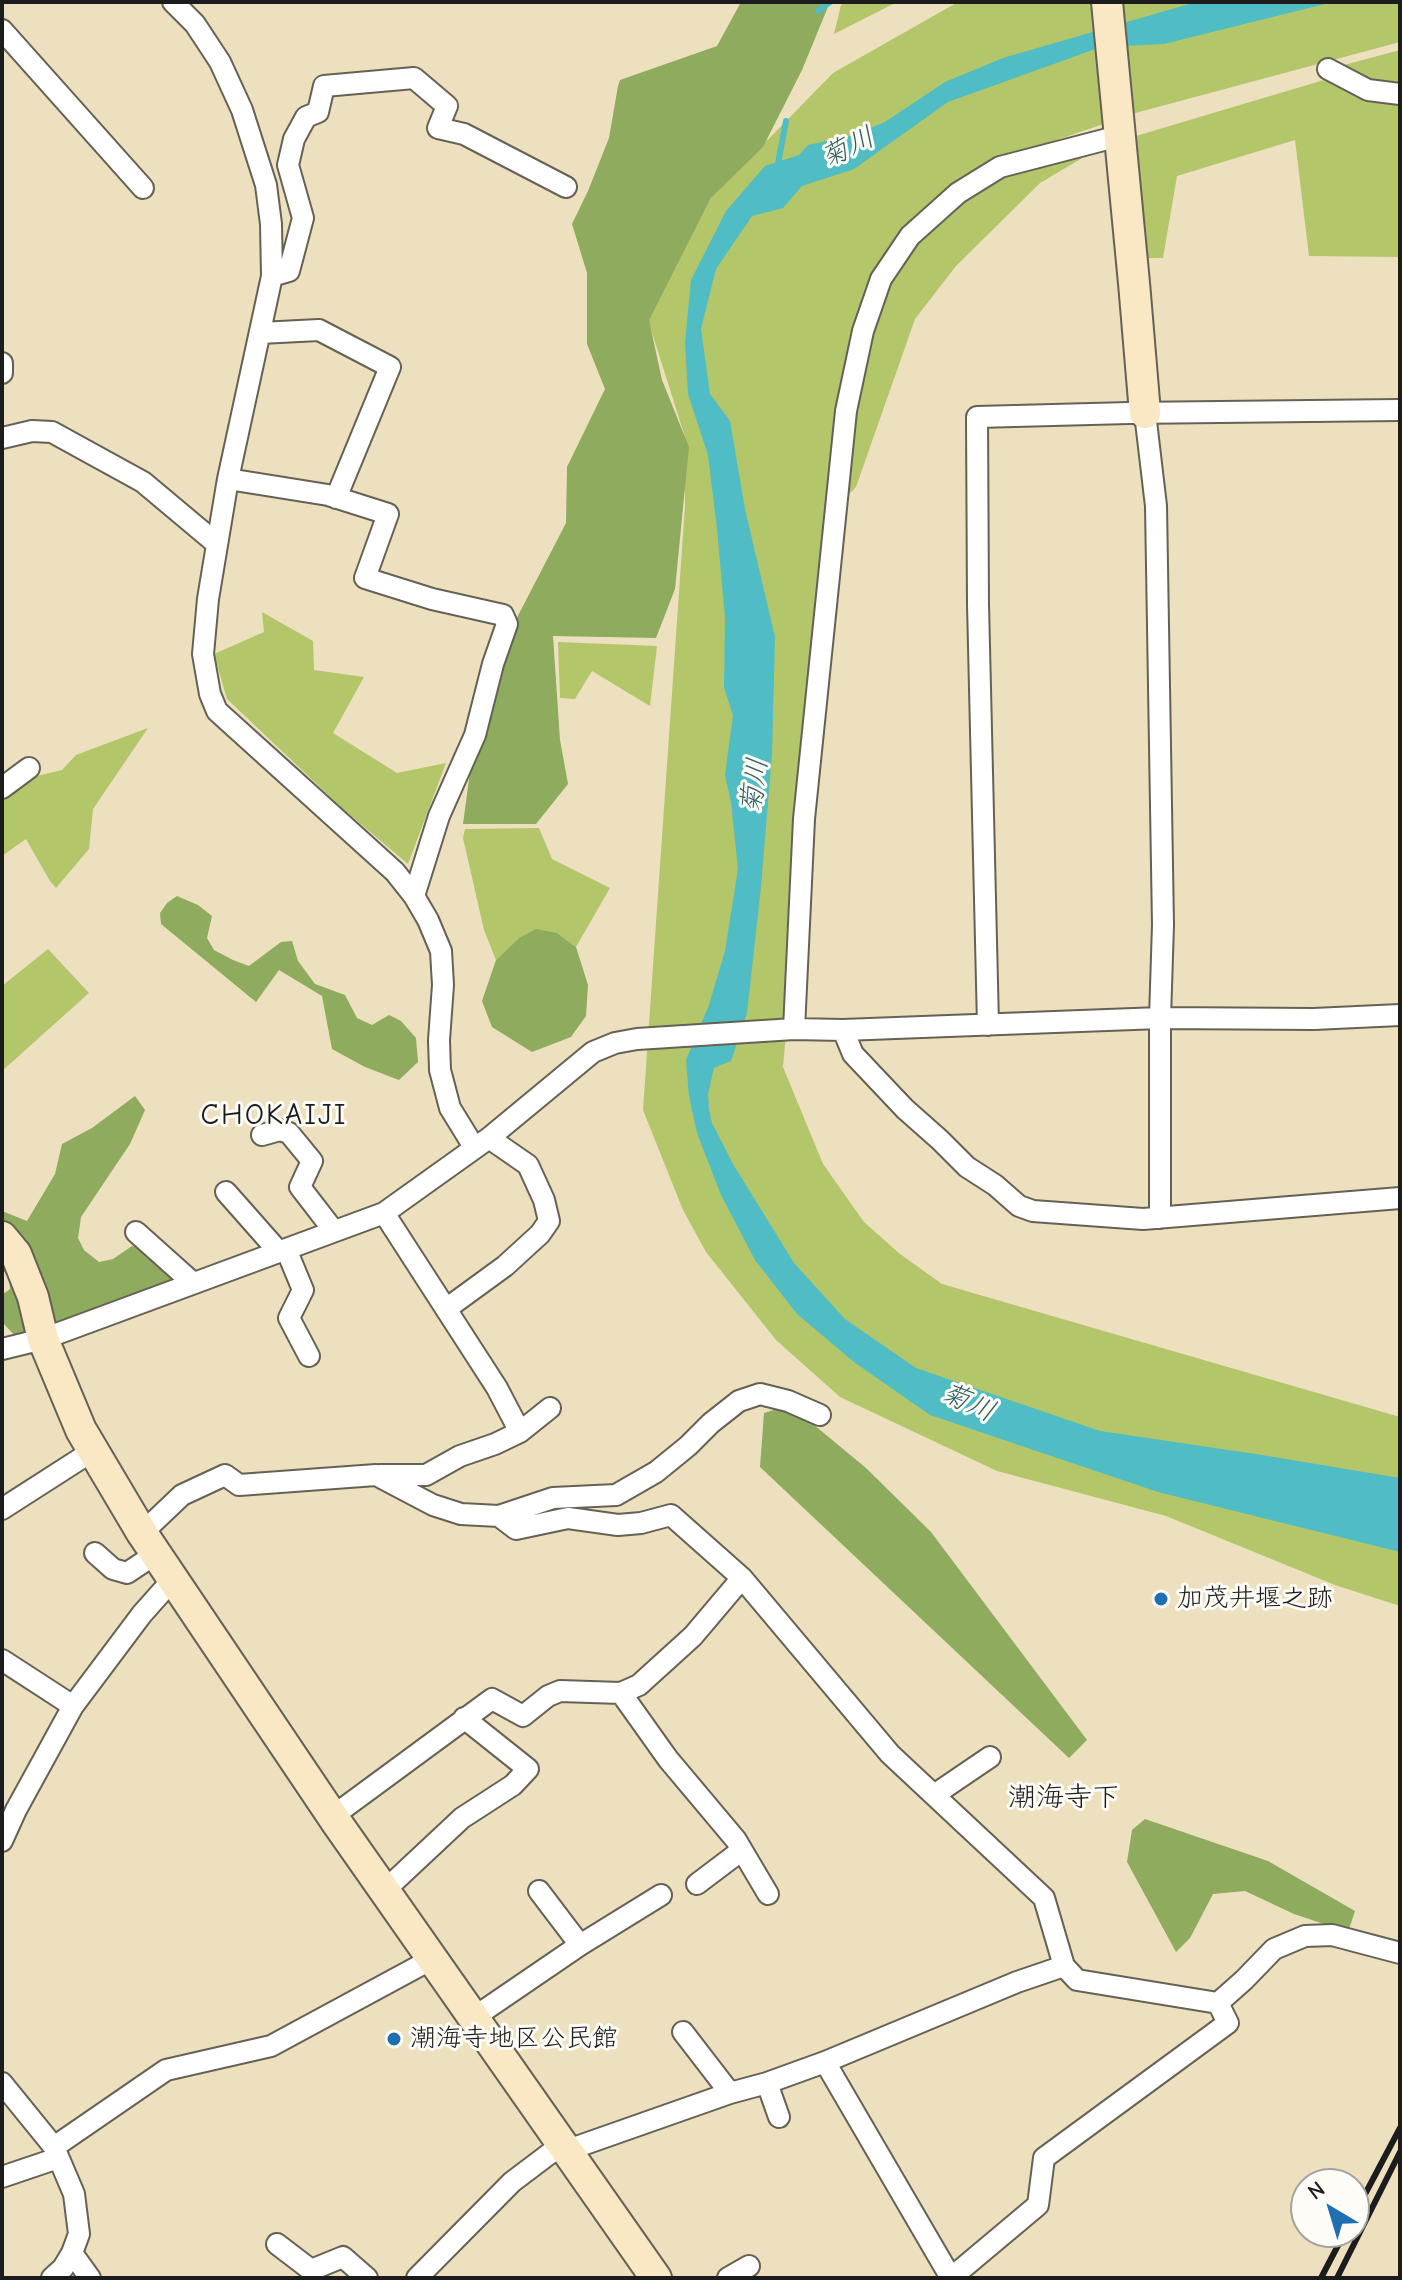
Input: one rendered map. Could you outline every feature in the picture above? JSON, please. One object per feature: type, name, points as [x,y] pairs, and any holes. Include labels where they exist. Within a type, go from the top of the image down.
[{"type":"street","points":[[173,2],[195,24],[220,62],[242,110],[266,185],[271,224],[272,276],[228,479],[208,599],[203,654],[210,694],[217,711],[395,872],[414,896],[441,951],[440,1070],[450,1108],[482,1143],[528,1165],[544,1200],[549,1221],[540,1234],[505,1266],[446,1309]]},
{"type":"street","points":[[1107,2],[1157,522],[1163,925],[1160,1218]]},
{"type":"street","points":[[2,30],[143,188]]},
{"type":"street","points":[[1328,69],[1368,90],[1400,94]]},
{"type":"street","points":[[272,276],[289,271],[303,218],[288,165],[294,139],[306,117],[318,112],[324,86],[414,78],[447,106],[438,128],[464,134],[566,187]]},
{"type":"street","points":[[789,1030],[804,819],[846,411],[863,331],[881,279],[910,236],[958,193],[1000,167],[1119,132]]},
{"type":"street","points":[[260,333],[319,330],[390,367],[336,498]]},
{"type":"street","points":[[2,363],[2,373]]},
{"type":"street","points":[[988,1025],[977,417],[1400,410]]},
{"type":"street","points":[[2,438],[32,431],[52,432],[143,482],[217,544]]},
{"type":"street","points":[[228,479],[336,498],[388,514],[365,578],[432,599],[503,615],[507,624],[475,735],[439,816],[414,896]]},
{"type":"street","points":[[2,788],[29,768]]},
{"type":"street","points":[[2,1349],[43,1339],[384,1213],[482,1143],[593,1052],[615,1043],[789,1030],[1160,1018],[1314,1019],[1400,1015]]},
{"type":"street","points":[[843,1030],[853,1054],[905,1109],[967,1167],[995,1185],[1019,1206],[1033,1211],[1143,1219],[1400,1198]]},
{"type":"street","points":[[262,1135],[280,1130],[289,1133],[312,1161],[300,1187],[334,1231]]},
{"type":"street","points":[[226,1192],[283,1250],[303,1290],[289,1318],[309,1356]]},
{"type":"street","points":[[384,1213],[497,1388],[520,1432]]},
{"type":"street","points":[[136,1232],[193,1283]]},
{"type":"street","points":[[2,1237],[16,1254],[27,1280],[43,1339],[81,1430],[150,1543],[384,1891],[656,2278]]},
{"type":"street","points":[[376,1475],[433,1505],[461,1514],[499,1516],[553,1498],[616,1495],[656,1472],[739,1401],[760,1394],[788,1401],[820,1415]]},
{"type":"street","points":[[95,1553],[113,1569],[127,1573],[182,1495],[225,1475],[239,1485],[376,1475],[426,1475],[460,1456],[520,1432],[550,1408]]},
{"type":"street","points":[[2,1509],[94,1450]]},
{"type":"street","points":[[499,1516],[516,1529],[568,1518],[618,1525],[671,1515],[742,1578],[890,1754],[1044,1898],[1064,1966],[1077,1980],[1218,2003]]},
{"type":"street","points":[[2,1841],[9,1805],[73,1706],[142,1614],[174,1578]]},
{"type":"street","points":[[333,1816],[492,1699],[523,1716],[548,1696],[560,1691],[621,1693],[639,1685],[693,1636],[742,1578]]},
{"type":"street","points":[[2,1660],[73,1706]]},
{"type":"street","points":[[621,1693],[668,1759],[742,1850],[768,1894]]},
{"type":"street","points":[[384,1891],[462,1818],[513,1785],[528,1769],[464,1718]]},
{"type":"street","points":[[934,1795],[990,1757]]},
{"type":"street","points":[[697,1884],[742,1850]]},
{"type":"street","points":[[539,1891],[580,1945]]},
{"type":"street","points":[[473,2018],[580,1945],[661,1895]]},
{"type":"street","points":[[1218,2003],[1274,1949],[1305,1936],[1332,1935],[1400,1953]]},
{"type":"street","points":[[2,2177],[56,2152],[166,2070],[271,2046],[432,1959]]},
{"type":"street","points":[[417,2278],[512,2182],[563,2148],[825,2062],[1017,1982],[1064,1966]]},
{"type":"street","points":[[825,2062],[956,2276],[1038,2205],[1044,2158],[1228,2023],[1218,2003]]},
{"type":"street","points":[[683,2032],[730,2093]]},
{"type":"street","points":[[2,2083],[56,2152],[74,2194],[79,2234],[63,2268],[52,2278]]},
{"type":"street","points":[[767,2083],[779,2117]]},
{"type":"street","points":[[277,2244],[311,2270],[343,2257],[367,2278]]},
{"type":"street","points":[[72,2253],[90,2278]]},
{"type":"street","points":[[728,2278],[749,2266]]},
{"type":"green space","points":[[741,2],[830,2],[802,70],[763,147],[711,198],[649,320],[662,380],[689,447],[675,589],[656,638],[553,636],[560,740],[568,784],[536,824],[463,824],[475,735],[493,664],[566,523],[567,467],[605,389],[587,344],[587,273],[572,224],[609,138],[620,80],[717,46]]},
{"type":"green space","points":[[844,2],[897,2],[834,34]]},
{"type":"green space","points":[[958,2],[1400,2],[1400,42],[1139,112],[1024,151],[1094,151],[1040,183],[956,266],[915,319],[856,487],[839,512],[807,799],[783,1067],[823,1164],[864,1222],[900,1254],[942,1284],[1400,1417],[1400,1606],[1335,1585],[1166,1516],[997,1471],[840,1397],[776,1340],[706,1252],[683,1210],[643,1110],[685,506],[685,437],[648,320],[711,198],[833,73]]},
{"type":"green space","points":[[1400,50],[1400,91],[1333,68]]},
{"type":"green space","points":[[1334,77],[1400,100],[1400,257],[1309,256],[1295,140],[1177,176],[1163,258],[1138,258],[1136,136]]},
{"type":"green space","points":[[262,612],[313,641],[314,670],[364,677],[333,733],[397,773],[446,763],[408,864],[342,808],[227,699],[214,654],[264,632]]},
{"type":"green space","points":[[558,642],[657,646],[650,706],[592,671],[575,699],[560,698]]},
{"type":"green space","points":[[148,728],[93,809],[89,849],[56,888],[26,839],[2,856],[2,802],[37,776],[62,770],[76,755]]},
{"type":"green space","points":[[539,828],[552,859],[610,888],[576,947],[557,933],[519,938],[496,960],[484,930],[463,838],[465,829]]},
{"type":"green space","points":[[177,896],[198,905],[212,916],[207,938],[214,950],[233,960],[249,966],[281,942],[292,941],[298,961],[315,984],[345,995],[357,1018],[372,1025],[389,1015],[401,1021],[416,1038],[418,1062],[399,1080],[365,1067],[332,1049],[322,996],[279,970],[256,1002],[161,924],[160,913]]},
{"type":"green space","points":[[536,929],[557,933],[576,947],[588,985],[586,1016],[571,1037],[532,1052],[492,1027],[482,1001],[496,960],[519,938]]},
{"type":"green space","points":[[48,949],[89,993],[2,1071],[2,986]]},
{"type":"green space","points":[[135,1096],[145,1110],[130,1144],[81,1217],[78,1238],[84,1250],[99,1262],[113,1259],[132,1246],[150,1250],[172,1268],[172,1279],[148,1295],[19,1340],[2,1322],[2,1295],[10,1289],[9,1274],[2,1271],[2,1211],[27,1221],[55,1174],[62,1144],[92,1128]]},
{"type":"green space","points":[[790,1405],[866,1468],[931,1532],[1087,1740],[1069,1758],[760,1467],[764,1413]]},
{"type":"green space","points":[[1145,1819],[1268,1861],[1355,1911],[1348,1932],[1294,1914],[1245,1891],[1213,1894],[1190,1938],[1176,1952],[1127,1862],[1132,1830]]},
{"type":"water","name":"菊川","points":[[1196,2],[1333,2],[1164,44],[1101,47],[948,102],[854,169],[802,186],[783,208],[752,216],[716,269],[701,329],[710,394],[730,421],[745,509],[775,637],[772,754],[747,1013],[731,1061],[714,1068],[708,1094],[709,1110],[712,1123],[733,1164],[794,1263],[845,1319],[916,1368],[1100,1431],[1400,1478],[1400,1552],[1158,1492],[930,1415],[854,1362],[797,1314],[755,1260],[721,1195],[697,1133],[689,1096],[686,1060],[709,1005],[725,951],[738,869],[725,775],[733,715],[724,688],[725,618],[717,529],[708,455],[688,394],[685,343],[691,280],[726,211],[765,166],[799,155],[808,145],[851,136],[885,122],[945,82],[1003,58]]},
{"type":"waterway","points":[[818,11],[830,2]]},
{"type":"waterway","points":[[777,169],[786,121]]},
{"type":"railway","points":[[1370,2185],[1400,2128]]},
{"type":"railway","points":[[1337,2278],[1400,2152]]},
{"type":"railway","points":[[1321,2278],[1337,2248]]},
{"type":"place","name":"加茂井堰之跡","points":[[1161,1599]]},
{"type":"place","name":"潮海寺地区公民館","points":[[394,2039]]},
{"type":"district","name":"CHOKAIJI","points":[[274,1116]]},
{"type":"district","name":"潮海寺下","points":[[1064,1798]]}]
